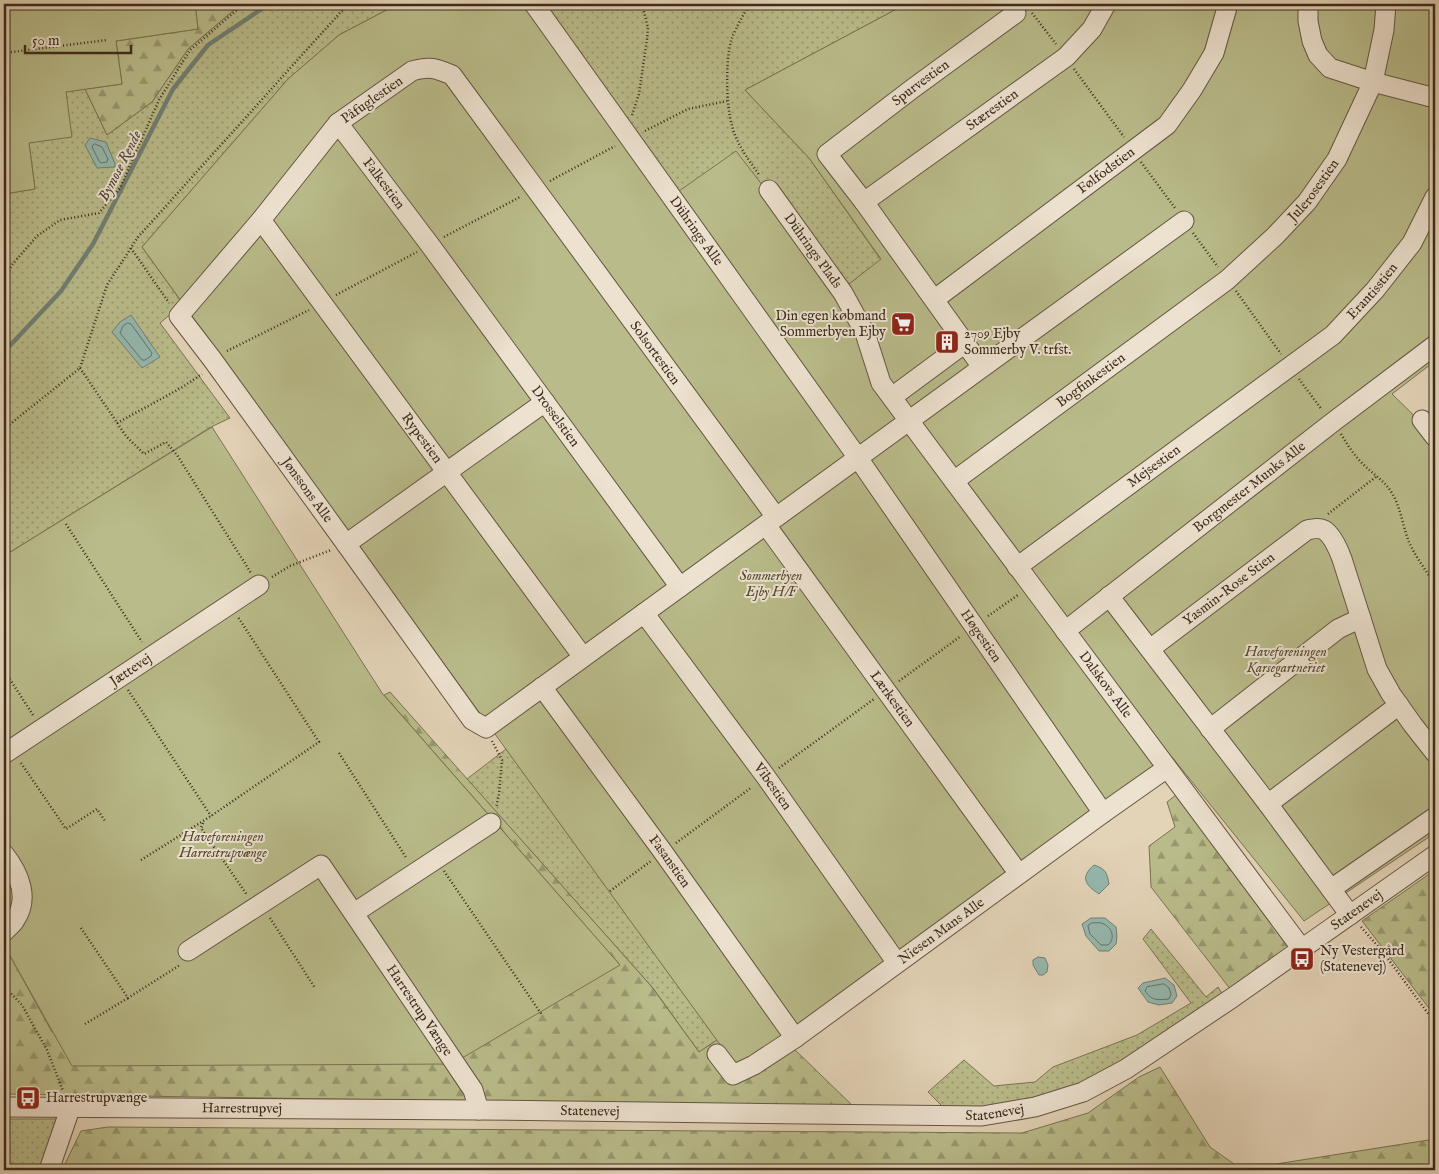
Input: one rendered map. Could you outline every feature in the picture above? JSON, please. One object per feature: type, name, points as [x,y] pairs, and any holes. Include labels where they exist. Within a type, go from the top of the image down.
[{"type":"street","name":"Dührings Alle","points":[[534,4],[858,458]]},
{"type":"street","name":"Stærestien","points":[[864,202],[1066,57],[1092,29],[1106,4]]},
{"type":"street","name":"Følfodstien","points":[[935,299],[1167,125],[1192,90],[1214,53],[1228,4]]},
{"type":"street","points":[[1308,4],[1308,21],[1312,41],[1318,55],[1330,68],[1373,82],[1435,98]]},
{"type":"street","name":"Julerosestien","points":[[1228,280],[1308,202],[1337,159],[1373,82],[1384,30],[1386,4]]},
{"type":"street","name":"Spurvestien","points":[[864,202],[826,154],[1016,13]]},
{"type":"street","name":"Påfuglestien","points":[[179,316],[261,220],[338,123],[412,71],[424,67],[435,68],[452,75],[534,189]]},
{"type":"street","name":"Falkestien","points":[[338,123],[430,245]]},
{"type":"street","name":"Solsortestien","points":[[534,189],[771,521]]},
{"type":"street","name":"Dührings Plads","points":[[769,190],[843,293],[865,334],[882,382],[909,421]]},
{"type":"street","name":"Erantisstien","points":[[1290,367],[1333,335],[1375,290],[1412,243],[1435,197]]},
{"type":"street","points":[[864,202],[982,367]]},
{"type":"street","name":"Rypestien","points":[[261,220],[584,658]]},
{"type":"street","points":[[486,728],[1184,221]]},
{"type":"street","name":"Drosselstien","points":[[430,245],[680,587]]},
{"type":"street","name":"Bogfinkestien","points":[[954,481],[1228,280]]},
{"type":"street","name":"Jønssons Alle","points":[[179,316],[345,542],[472,720],[486,728]]},
{"type":"street","points":[[892,397],[966,343]]},
{"type":"street","name":"Borgmester Munks Alle","points":[[1065,631],[1333,422],[1435,346]]},
{"type":"street","name":"Mejsestien","points":[[1017,567],[1290,367]]},
{"type":"street","points":[[345,542],[545,402]]},
{"type":"street","points":[[1422,420],[1435,437]]},
{"type":"street","name":"Dalskovs Alle","points":[[909,421],[1302,949]]},
{"type":"street","name":"Høgestien","points":[[858,458],[1103,813]]},
{"type":"street","name":"Lærkestien","points":[[771,521],[887,690],[1019,874]]},
{"type":"street","points":[[1307,530],[1315,528],[1324,530],[1336,544],[1377,669],[1391,694],[1435,753]]},
{"type":"street","name":"Yasmin-Rose Stien","points":[[1150,649],[1307,530]]},
{"type":"street","name":"Jættevej","points":[[8,752],[259,585]]},
{"type":"street","points":[[1109,596],[1350,915]]},
{"type":"street","name":"Vibestien","points":[[644,613],[766,777],[897,963]]},
{"type":"street","points":[[1210,729],[1338,629],[1361,618]]},
{"type":"street","name":"Fasanstien","points":[[542,687],[663,852],[795,1038]]},
{"type":"street","points":[[1268,804],[1399,705]]},
{"type":"street","name":"Niesen Mans Alle","points":[[717,1054],[732,1075],[754,1065],[795,1038],[1167,768]]},
{"type":"street","points":[[1332,889],[1435,817]]},
{"type":"street","points":[[354,913],[491,823]]},
{"type":"street","points":[[4,854],[16,874],[21,886],[23,899],[14,922],[4,932]]},
{"type":"street","name":"Statenevej","points":[[479,1110],[982,1116],[1035,1107],[1083,1092],[1126,1069],[1232,998],[1435,855]]},
{"type":"street","name":"Harrestrup Vænge","points":[[188,951],[321,865],[473,1090],[479,1110]]},
{"type":"street","name":"Harrestrupvej","points":[[4,1107],[70,1109],[479,1110]]},
{"type":"street","points":[[49,1170],[70,1109]]},
{"type":"path","points":[[4,284],[11,266],[37,236],[60,220],[100,212],[120,188],[159,100],[190,50],[246,4]]},
{"type":"path","points":[[4,429],[80,368],[107,285],[144,230],[348,4]]},
{"type":"path","points":[[628,134],[643,76],[648,28],[642,4]]},
{"type":"path","points":[[751,4],[732,38],[728,61],[727,101],[732,126],[741,149],[769,190]]},
{"type":"path","points":[[1016,13],[1028,8],[1066,57],[1316,403],[1333,422],[1362,463],[1385,482],[1394,495],[1400,509],[1402,524],[1416,557],[1435,584]]},
{"type":"path","points":[[4,53],[107,40]]},
{"type":"path","points":[[117,423],[181,388],[214,362],[534,189],[628,134],[688,109],[727,101]]},
{"type":"path","points":[[131,248],[179,316]]},
{"type":"path","points":[[80,368],[126,436],[144,454],[166,442],[177,455],[259,585],[290,566],[332,550],[345,542]]},
{"type":"path","points":[[1307,530],[1377,475]]},
{"type":"path","points":[[66,524],[152,656]]},
{"type":"path","points":[[610,891],[1031,585]]},
{"type":"path","points":[[141,860],[211,816],[319,742],[230,605]]},
{"type":"path","points":[[4,670],[43,729]]},
{"type":"path","points":[[120,677],[211,816]]},
{"type":"path","points":[[486,728],[502,760],[499,794],[491,823]]},
{"type":"path","points":[[8,752],[66,829],[97,810],[105,821]]},
{"type":"path","points":[[339,753],[416,872]]},
{"type":"path","points":[[203,821],[201,828],[315,988]]},
{"type":"path","points":[[436,860],[542,1015]]},
{"type":"path","points":[[1350,915],[1383,952],[1435,1023]]},
{"type":"path","points":[[81,928],[128,998]]},
{"type":"path","points":[[85,1024],[188,960],[188,951]]},
{"type":"path","points":[[4,986],[22,1005],[46,1050],[70,1109]]},
{"type":"green space","points":[[4,4],[195,4],[198,29],[116,41],[122,84],[66,92],[72,137],[29,143],[35,189],[4,194]]},
{"type":"green space","points":[[195,4],[241,4],[188,49],[152,102],[107,135],[85,89],[122,84],[116,41],[198,29]]},
{"type":"green space","points":[[241,4],[398,4],[339,35],[288,79],[142,247],[183,304],[160,323],[230,418],[211,427],[4,556],[4,194],[35,189],[29,143],[66,92],[85,89],[107,135],[152,102],[188,49]]},
{"type":"green space","name":"Sommerbyen Ejby H/F","points":[[398,4],[528,4],[679,191],[736,151],[763,186],[771,184],[849,284],[881,259],[809,158],[745,90],[906,4],[1435,4],[1435,361],[1392,394],[1435,436],[1435,833],[1304,921],[1172,757],[745,1079],[142,247],[288,79],[339,35]]},
{"type":"green space","points":[[528,4],[906,4],[745,90],[809,158],[881,260],[849,284],[771,185],[679,191],[228,365],[210,340],[615,124]]},
{"type":"green space","name":"Haveforeningen Harrestrupvænge","points":[[212,427],[382,693],[620,965],[452,1064],[72,1066],[4,945],[4,556]]},
{"type":"green space","points":[[390,692],[651,986],[699,1052],[717,1040],[745,1079],[790,1045],[854,1107],[4,1094],[4,945],[52,1032],[620,965],[384,695]]},
{"type":"green space","points":[[506,749],[717,1040],[699,1052],[653,988],[467,779]]},
{"type":"green space","points":[[1176,795],[1288,947],[1231,990],[1151,887],[1149,846],[1175,827],[1167,802]]},
{"type":"green space","points":[[1435,870],[1435,1016],[1362,921]]},
{"type":"green space","points":[[1151,929],[1206,997],[1218,987],[1223,995],[1129,1060],[1083,1084],[1042,1098],[993,1108],[942,1106],[928,1092],[964,1060],[994,1086],[1035,1082],[1053,1067],[1137,1035],[1191,1003],[1143,939]]},
{"type":"green space","points":[[1160,1067],[1210,1147],[1234,1164],[1276,1164],[1435,1139],[1435,1170],[547,1170],[154,1165],[122,1170],[62,1170],[81,1131],[108,1127],[1022,1133],[1088,1113],[1139,1077]]},
{"type":"green space","points":[[4,1119],[60,1119],[42,1170],[4,1170]]},
{"type":"water","points":[[90,138],[106,142],[115,167],[97,168],[85,145]]},
{"type":"water","points":[[131,315],[160,357],[142,368],[112,332],[120,322]]},
{"type":"water","points":[[1094,865],[1101,868],[1108,877],[1109,884],[1099,894],[1086,881],[1087,873]]},
{"type":"water","points":[[1091,918],[1105,918],[1116,927],[1116,944],[1109,951],[1099,951],[1086,936],[1082,924]]},
{"type":"water","points":[[1038,957],[1045,958],[1048,965],[1047,972],[1043,975],[1039,975],[1033,965],[1033,960]]},
{"type":"water","points":[[1165,978],[1174,985],[1177,996],[1172,1003],[1159,1005],[1148,1002],[1138,988],[1143,983]]},
{"type":"waterway","name":"Bymose Rende","points":[[4,352],[61,291],[93,244],[173,89],[208,45],[269,4]]},
{"type":"place","name":"Din egen købmand Sommerbyen Ejby","points":[[903,324]]},
{"type":"place","name":"2709 Ejby Sommerby V. trfst.","points":[[947,342]]},
{"type":"place","name":"Ny Vestergård (Statenevej)","points":[[1302,959]]},
{"type":"place","name":"Harrestrupvænge","points":[[28,1098]]},
{"type":"park label","name":"Haveforeningen Karsegartneriet","points":[[1286,660]]}]
